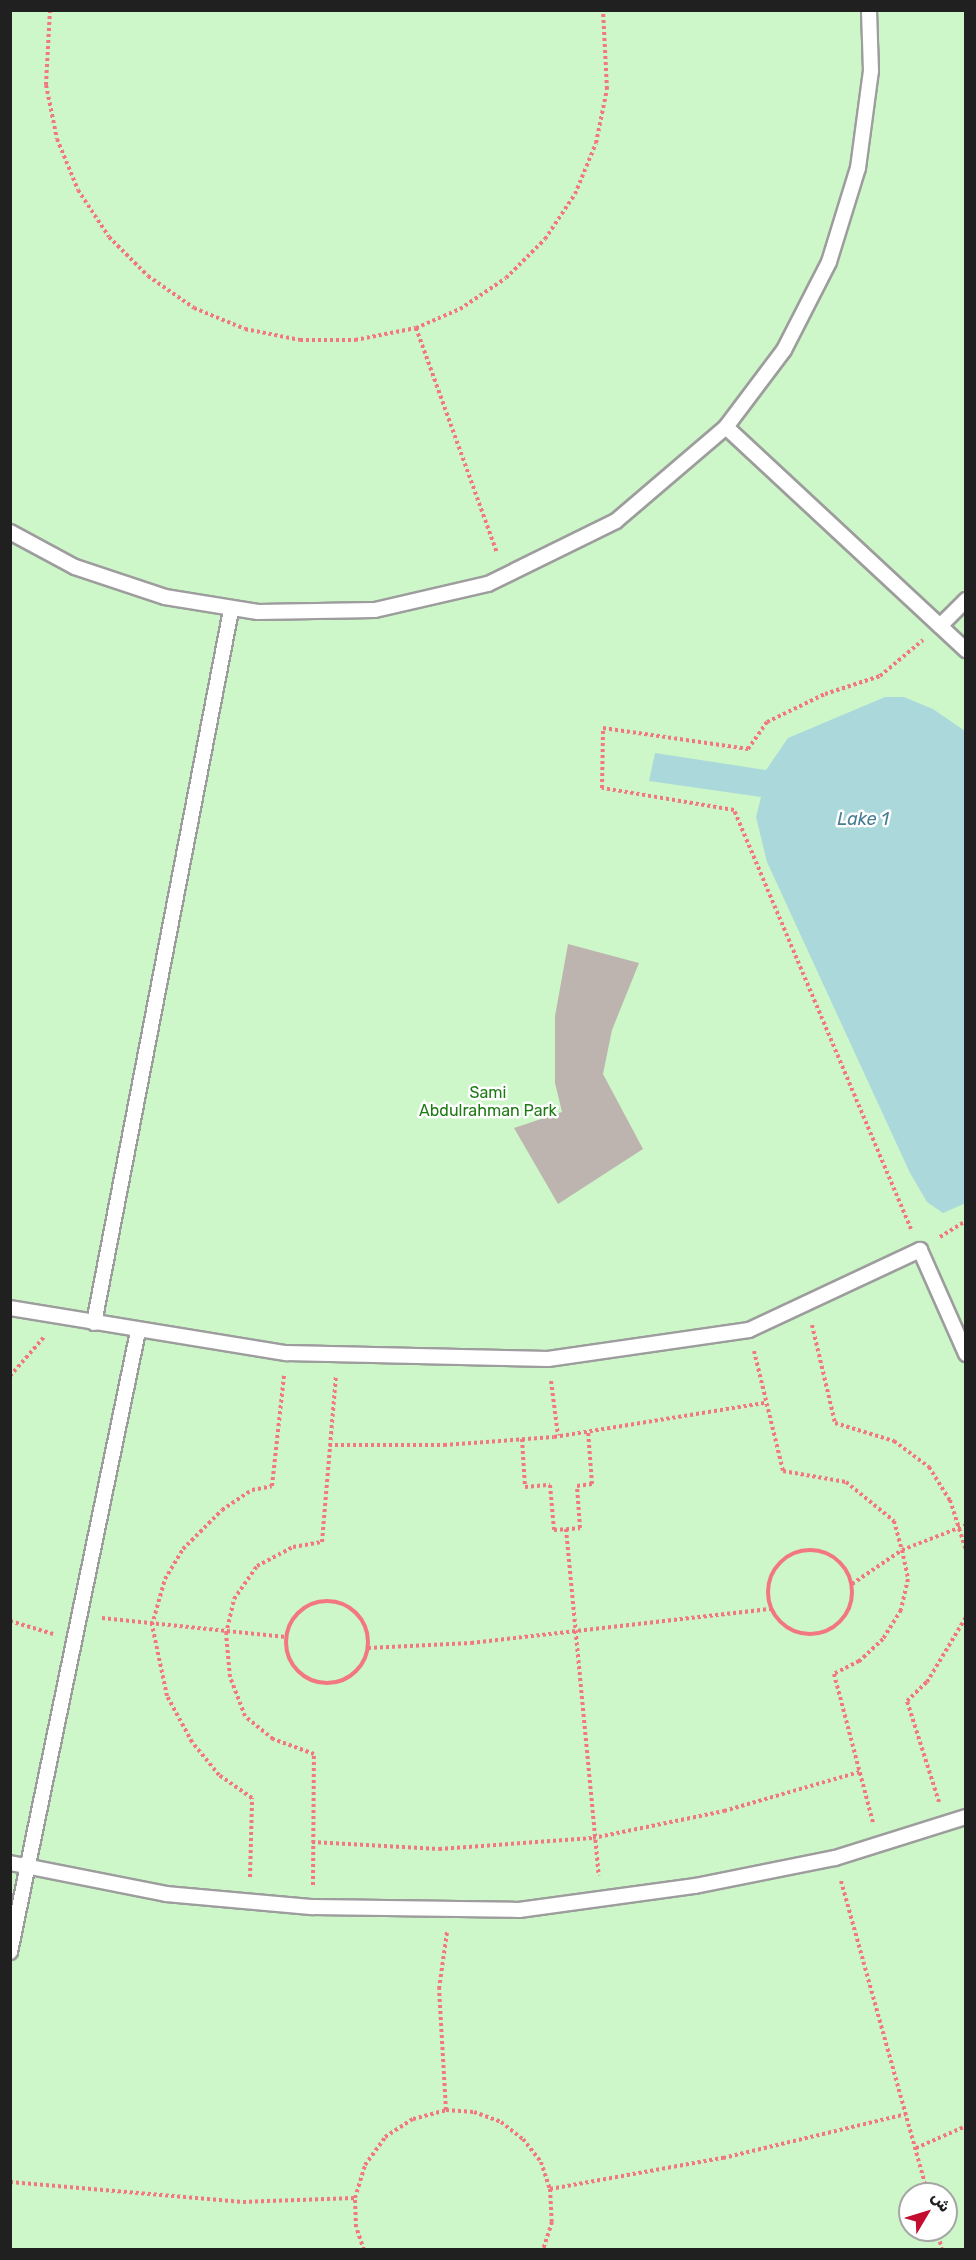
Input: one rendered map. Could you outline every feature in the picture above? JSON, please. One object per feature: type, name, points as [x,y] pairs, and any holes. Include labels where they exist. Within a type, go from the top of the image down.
[{"type":"lane","points":[[10,532],[75,567],[165,597],[231,610],[375,610],[505,578],[616,521],[726,427],[784,350],[829,262],[858,168],[871,70],[869,10]]},
{"type":"lane","points":[[726,427],[966,650]]},
{"type":"lane","points":[[940,626],[966,600]]},
{"type":"lane","points":[[94,1323],[231,610]]},
{"type":"lane","points":[[10,1308],[138,1331],[286,1353],[338,1356],[548,1359],[749,1330],[920,1250],[966,1354]]},
{"type":"lane","points":[[10,1952],[83,1615],[138,1331]]},
{"type":"lane","points":[[10,1863],[166,1894],[250,1902],[313,1907],[519,1910],[603,1899],[835,1858],[966,1817]]},
{"type":"path","points":[[50,10],[46,84],[57,140],[78,190],[109,237],[148,276],[194,308],[245,329],[289,338],[355,340],[416,328],[460,309],[506,278],[545,239],[575,194],[596,143],[607,89],[603,10]]},
{"type":"path","points":[[416,328],[505,578]]},
{"type":"path","points":[[940,626],[880,676],[825,694],[767,722],[748,749],[603,728],[602,788],[734,810],[920,1250],[966,1221]]},
{"type":"path","points":[[807,1304],[835,1423],[894,1441],[929,1467],[964,1526],[966,1550]]},
{"type":"path","points":[[10,1376],[58,1316]]},
{"type":"path","points":[[749,1330],[764,1404],[783,1471],[846,1482],[894,1521],[902,1550],[908,1579],[901,1610],[883,1639],[859,1662],[834,1674],[879,1843]]},
{"type":"path","points":[[250,1902],[252,1798],[219,1775],[192,1742],[167,1696],[153,1624],[165,1579],[183,1549],[222,1510],[252,1491],[272,1486],[286,1353]]},
{"type":"path","points":[[313,1907],[314,1754],[273,1739],[245,1716],[230,1677],[226,1634],[234,1599],[257,1566],[293,1547],[322,1542],[338,1356]]},
{"type":"path","points":[[548,1359],[558,1436]]},
{"type":"path","points":[[329,1445],[558,1436],[764,1404]]},
{"type":"path","points":[[522,1439],[525,1487],[550,1485],[554,1530],[580,1528],[577,1486],[592,1484],[588,1431]]},
{"type":"path","points":[[852,1584],[902,1550],[964,1526]]},
{"type":"path","points":[[566,1529],[578,1631],[593,1838],[603,1899]]},
{"type":"path","points":[[798,1552],[825,1552],[842,1565],[852,1584],[848,1611],[822,1632],[789,1629],[771,1609],[768,1594],[775,1568],[798,1552]]},
{"type":"path","points":[[332,1601],[344,1605],[363,1623],[368,1648],[364,1661],[344,1681],[315,1682],[292,1665],[286,1638],[296,1614],[307,1606],[332,1601]]},
{"type":"path","points":[[368,1648],[471,1643],[771,1609]]},
{"type":"path","points":[[83,1615],[226,1634],[286,1638]]},
{"type":"path","points":[[946,1824],[907,1701],[927,1682],[966,1617]]},
{"type":"path","points":[[10,1621],[77,1641]]},
{"type":"path","points":[[312,1842],[439,1849],[593,1838],[724,1811],[859,1772]]},
{"type":"path","points":[[835,1858],[925,2182]]},
{"type":"path","points":[[446,2110],[439,1989],[449,1909]]},
{"type":"path","points":[[364,2250],[356,2227],[356,2198],[365,2165],[385,2138],[413,2119],[446,2110],[474,2112],[501,2122],[523,2139],[541,2162],[550,2188],[552,2222],[543,2250]]},
{"type":"path","points":[[550,2188],[734,2155],[906,2114]]},
{"type":"path","points":[[916,2148],[966,2126]]},
{"type":"path","points":[[10,2182],[243,2202],[356,2198]]},
{"type":"green space","name":"Sami Abdulrahman Park","points":[[10,11],[965,11],[965,2249],[11,2249]]},
{"type":"water","name":"Lake 1","points":[[885,697],[904,697],[933,709],[965,731],[966,1203],[943,1213],[927,1202],[910,1173],[767,862],[756,817],[761,797],[649,781],[655,753],[766,770],[788,738]]},
{"type":"building","points":[[568,944],[639,963],[612,1030],[603,1074],[643,1149],[558,1204],[514,1128],[562,1112],[555,1083],[555,1016]]}]
